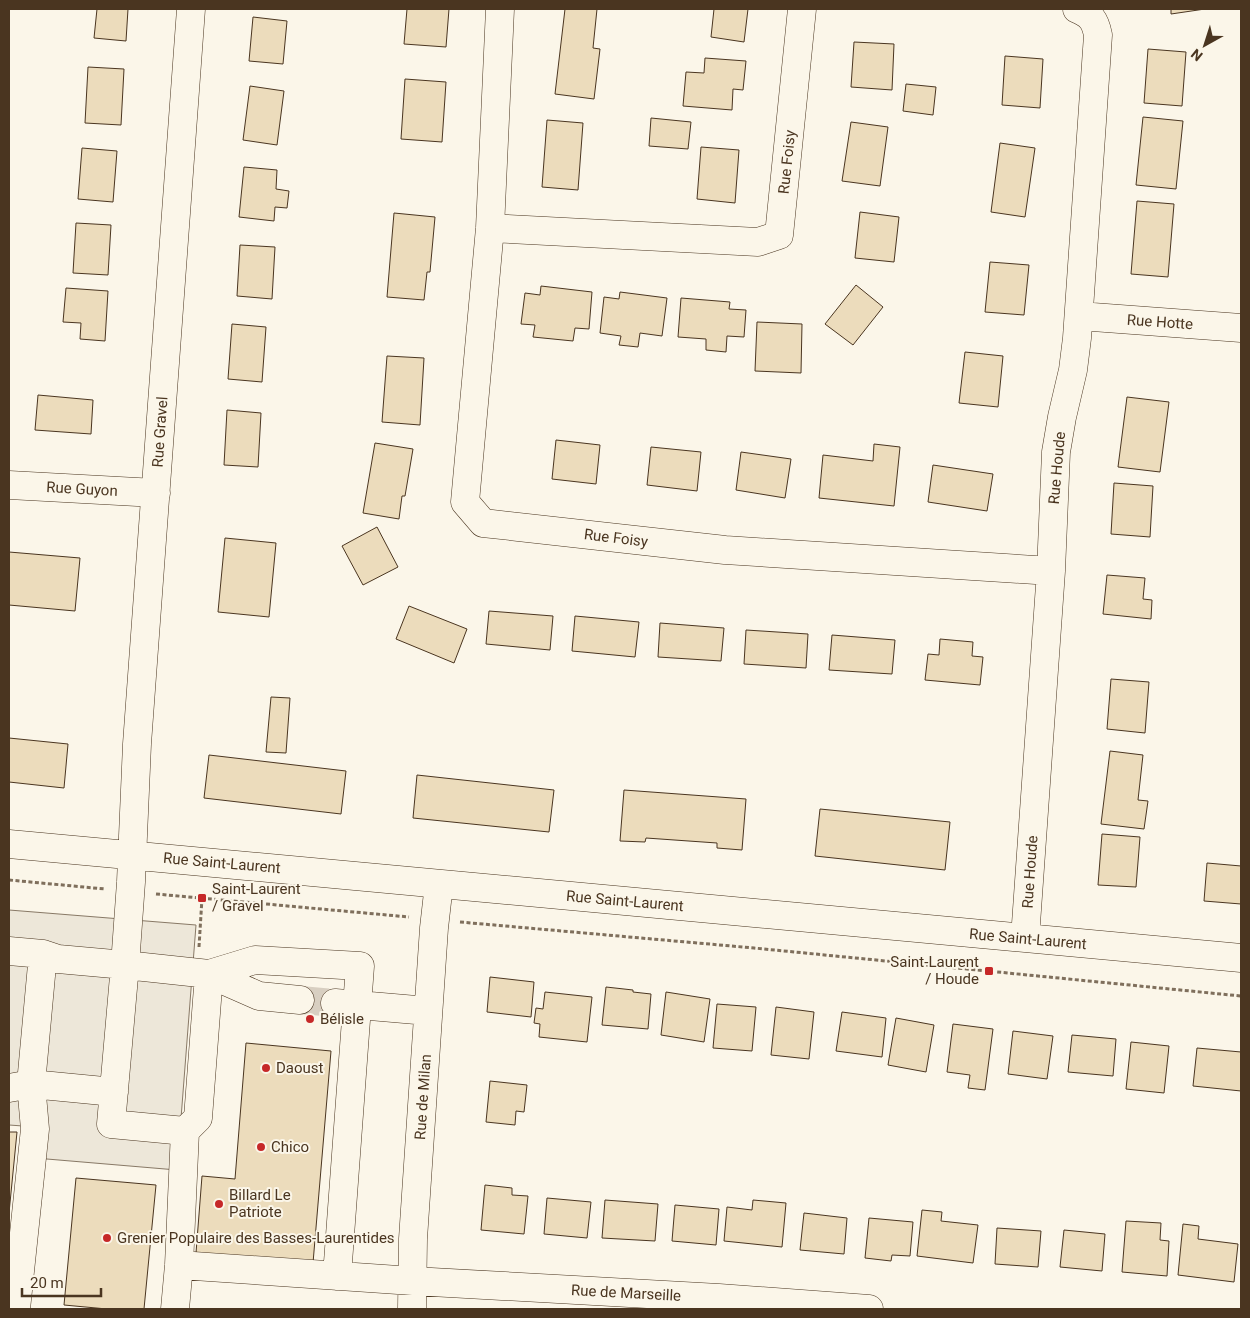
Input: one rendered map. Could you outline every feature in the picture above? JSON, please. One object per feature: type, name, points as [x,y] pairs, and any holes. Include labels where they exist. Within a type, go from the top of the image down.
[{"type":"street","name":"Rue Gravel","points":[[185,1131],[111,1124],[133,855],[138,734],[191,9]]},
{"type":"street","name":"Rue Foisy","points":[[500,9],[490,228],[465,502],[483,522],[725,550],[1051,571]]},
{"type":"street","name":"Rue Foisy","points":[[490,228],[758,242],[779,234],[802,9]]},
{"type":"street","name":"Rue Houde","points":[[1025,938],[1051,571],[1056,452],[1078,338],[1098,35],[1096,24],[1090,16],[1077,9]]},
{"type":"street","name":"Rue Hotte","points":[[1079,316],[1241,328]]},
{"type":"street","name":"Rue Guyon","points":[[9,485],[156,493]]},
{"type":"street","name":"Rue Saint-Laurent","points":[[9,844],[1241,958]]},
{"type":"street","name":"Rue de Milan","points":[[412,1309],[413,1239],[428,1011],[439,884]]},
{"type":"street","points":[[9,951],[44,954],[58,959],[209,974],[259,996],[300,1000]]},
{"type":"street","points":[[16,1309],[35,1128],[20,1086],[44,954]]},
{"type":"street","points":[[209,974],[255,960],[360,966],[347,1004],[337,1276]]},
{"type":"street","points":[[175,1309],[179,1265],[185,1131],[198,1118],[209,974]]},
{"type":"street","points":[[347,1004],[428,1011]]},
{"type":"street","points":[[20,1086],[114,1092]]},
{"type":"street","name":"Rue de Marseille","points":[[179,1265],[718,1304],[869,1309]]},
{"type":"path","points":[[9,880],[97,888]]},
{"type":"path","points":[[158,894],[410,917]]},
{"type":"path","points":[[200,927],[202,898]]},
{"type":"path","points":[[474,923],[764,949],[1241,996]]},
{"type":"shaded area","points":[[9,910],[196,925],[177,1170],[35,1158],[37,1127],[9,1125]]},
{"type":"building","points":[[97,9],[128,9],[126,41],[94,38]]},
{"type":"building","points":[[407,9],[449,9],[446,47],[404,44]]},
{"type":"building","points":[[565,9],[597,9],[593,48],[600,49],[594,99],[555,94]]},
{"type":"building","points":[[714,9],[748,9],[744,42],[711,37]]},
{"type":"building","points":[[1171,9],[1205,9],[1171,14]]},
{"type":"building","points":[[253,17],[287,21],[283,64],[249,61]]},
{"type":"building","points":[[854,42],[894,44],[892,90],[851,87]]},
{"type":"building","points":[[1148,49],[1186,52],[1182,106],[1144,103]]},
{"type":"building","points":[[1005,56],[1043,59],[1040,108],[1002,105]]},
{"type":"building","points":[[705,58],[746,61],[743,90],[733,89],[732,110],[683,106],[686,72],[704,73]]},
{"type":"building","points":[[88,67],[124,69],[121,125],[85,123]]},
{"type":"building","points":[[405,79],[446,82],[442,142],[401,139]]},
{"type":"building","points":[[906,84],[936,87],[933,115],[903,111]]},
{"type":"building","points":[[250,86],[284,91],[277,145],[243,140]]},
{"type":"building","points":[[1143,117],[1183,121],[1176,189],[1136,185]]},
{"type":"building","points":[[651,118],[691,122],[688,149],[649,146]]},
{"type":"building","points":[[547,120],[583,123],[578,190],[542,187]]},
{"type":"building","points":[[851,122],[888,127],[880,186],[842,181]]},
{"type":"building","points":[[1000,143],[1035,148],[1025,217],[991,212]]},
{"type":"building","points":[[701,147],[739,150],[735,203],[697,199]]},
{"type":"building","points":[[82,148],[117,151],[113,202],[78,199]]},
{"type":"building","points":[[244,167],[277,170],[276,189],[289,191],[287,208],[275,207],[274,221],[239,217]]},
{"type":"building","points":[[1137,201],[1174,204],[1168,277],[1131,274]]},
{"type":"building","points":[[860,212],[899,217],[894,262],[855,258]]},
{"type":"building","points":[[394,213],[435,217],[430,272],[427,272],[424,300],[387,297]]},
{"type":"building","points":[[76,223],[111,225],[108,275],[73,273]]},
{"type":"building","points":[[240,245],[275,247],[272,299],[237,296]]},
{"type":"building","points":[[990,262],[1029,265],[1024,315],[985,312]]},
{"type":"building","points":[[856,285],[883,307],[853,345],[825,324]]},
{"type":"building","points":[[541,286],[592,292],[589,329],[575,328],[573,341],[533,337],[535,325],[521,324],[525,293],[540,295]]},
{"type":"building","points":[[66,288],[108,291],[105,341],[80,339],[81,323],[63,322]]},
{"type":"building","points":[[620,292],[667,298],[662,336],[640,333],[638,347],[619,345],[621,336],[600,333],[604,297],[619,299]]},
{"type":"building","points":[[681,298],[730,302],[729,309],[746,310],[744,337],[727,336],[726,352],[706,350],[706,339],[678,337]]},
{"type":"building","points":[[757,322],[802,324],[801,373],[755,371]]},
{"type":"building","points":[[232,324],[266,327],[262,382],[228,379]]},
{"type":"building","points":[[965,352],[1003,356],[998,407],[959,403]]},
{"type":"building","points":[[387,356],[424,358],[420,425],[382,422]]},
{"type":"building","points":[[38,395],[93,400],[91,434],[35,430]]},
{"type":"building","points":[[1127,397],[1169,402],[1160,472],[1118,467]]},
{"type":"building","points":[[227,410],[261,413],[258,467],[224,465]]},
{"type":"building","points":[[556,440],[600,445],[596,484],[552,479]]},
{"type":"building","points":[[375,443],[413,449],[405,496],[402,496],[399,519],[363,513]]},
{"type":"building","points":[[874,444],[900,447],[894,506],[819,498],[823,455],[873,461]]},
{"type":"building","points":[[651,447],[701,452],[697,491],[647,485]]},
{"type":"building","points":[[741,452],[791,459],[785,498],[736,490]]},
{"type":"building","points":[[933,465],[993,474],[987,511],[928,502]]},
{"type":"building","points":[[1114,483],[1153,486],[1150,537],[1111,534]]},
{"type":"building","points":[[377,527],[398,567],[363,585],[342,546]]},
{"type":"building","points":[[225,538],[276,543],[269,617],[218,612]]},
{"type":"building","points":[[9,552],[80,558],[75,611],[9,605]]},
{"type":"building","points":[[1107,575],[1145,578],[1143,599],[1152,600],[1151,619],[1103,614]]},
{"type":"building","points":[[409,606],[467,629],[454,663],[396,639]]},
{"type":"building","points":[[489,611],[553,616],[550,650],[486,644]]},
{"type":"building","points":[[575,616],[639,622],[635,657],[572,651]]},
{"type":"building","points":[[660,623],[724,628],[721,661],[658,657]]},
{"type":"building","points":[[746,630],[808,634],[806,668],[744,664]]},
{"type":"building","points":[[832,635],[895,640],[892,674],[829,670]]},
{"type":"building","points":[[940,639],[973,642],[972,656],[983,657],[980,685],[925,680],[928,654],[939,655]]},
{"type":"building","points":[[1111,679],[1149,682],[1145,733],[1107,729]]},
{"type":"building","points":[[271,697],[290,698],[286,753],[266,752]]},
{"type":"building","points":[[9,738],[68,744],[64,788],[9,782]]},
{"type":"building","points":[[1110,751],[1143,755],[1138,800],[1148,801],[1144,829],[1101,824]]},
{"type":"building","points":[[209,755],[346,771],[341,814],[204,798]]},
{"type":"building","points":[[417,775],[554,790],[549,832],[413,818]]},
{"type":"building","points":[[624,790],[746,799],[742,850],[717,848],[717,843],[646,838],[645,842],[620,841]]},
{"type":"building","points":[[820,809],[950,822],[945,870],[815,856]]},
{"type":"building","points":[[1102,834],[1140,837],[1136,887],[1098,885]]},
{"type":"building","points":[[1207,863],[1241,866],[1241,904],[1204,901]]},
{"type":"building","points":[[490,977],[534,982],[531,1017],[487,1012]]},
{"type":"building","points":[[606,987],[651,994],[648,1029],[602,1025]]},
{"type":"building","points":[[545,992],[592,997],[587,1042],[539,1037],[540,1024],[534,1023],[536,1008],[543,1009]]},
{"type":"building","points":[[666,992],[710,999],[704,1042],[661,1035]]},
{"type":"building","points":[[717,1004],[756,1007],[752,1051],[713,1048]]},
{"type":"building","points":[[776,1007],[814,1012],[809,1059],[771,1055]]},
{"type":"building","points":[[842,1012],[886,1018],[882,1057],[836,1051]]},
{"type":"building","points":[[896,1018],[934,1025],[926,1072],[888,1065]]},
{"type":"building","points":[[953,1024],[993,1029],[985,1090],[968,1088],[970,1075],[947,1072]]},
{"type":"building","points":[[1013,1031],[1053,1036],[1047,1079],[1008,1074]]},
{"type":"building","points":[[1072,1035],[1116,1039],[1113,1076],[1068,1072]]},
{"type":"building","points":[[1131,1042],[1169,1046],[1164,1093],[1126,1089]]},
{"type":"building","points":[[246,1043],[331,1051],[313,1263],[196,1253],[202,1176],[235,1179]]},
{"type":"building","points":[[1197,1048],[1241,1052],[1241,1091],[1193,1086]]},
{"type":"building","points":[[490,1081],[527,1085],[524,1112],[516,1111],[515,1125],[486,1122]]},
{"type":"building","points":[[9,1132],[17,1132],[9,1213]]},
{"type":"building","points":[[76,1178],[156,1185],[144,1309],[107,1309],[64,1305]]},
{"type":"building","points":[[485,1185],[512,1188],[512,1195],[528,1196],[524,1234],[481,1230]]},
{"type":"building","points":[[547,1198],[591,1202],[587,1238],[544,1234]]},
{"type":"building","points":[[605,1200],[658,1204],[655,1241],[602,1238]]},
{"type":"building","points":[[753,1200],[786,1203],[782,1247],[724,1241],[727,1207],[752,1210]]},
{"type":"building","points":[[675,1205],[719,1209],[716,1245],[672,1241]]},
{"type":"building","points":[[922,1210],[942,1212],[941,1221],[978,1225],[973,1263],[917,1256]]},
{"type":"building","points":[[804,1213],[847,1218],[844,1254],[800,1250]]},
{"type":"building","points":[[869,1218],[913,1222],[910,1256],[892,1255],[891,1261],[865,1258]]},
{"type":"building","points":[[1126,1221],[1161,1223],[1160,1240],[1169,1241],[1167,1276],[1122,1272]]},
{"type":"building","points":[[1183,1224],[1199,1226],[1198,1239],[1238,1244],[1234,1282],[1178,1275]]},
{"type":"building","points":[[997,1228],[1041,1231],[1038,1267],[995,1264]]},
{"type":"building","points":[[1064,1230],[1105,1234],[1102,1271],[1060,1267]]},
{"type":"tunnel","points":[[300,1000],[335,1003]]},
{"type":"place","name":"Saint-Laurent / Gravel","points":[[202,898]]},
{"type":"place","name":"Saint-Laurent / Houde","points":[[989,971]]},
{"type":"place","name":"Bélisle","points":[[310,1019]]},
{"type":"place","name":"Daoust","points":[[266,1068]]},
{"type":"place","name":"Chico","points":[[261,1147]]},
{"type":"place","name":"Billard Le Patriote","points":[[219,1204]]},
{"type":"place","name":"Grenier Populaire des Basses-Laurentides","points":[[107,1238]]}]
